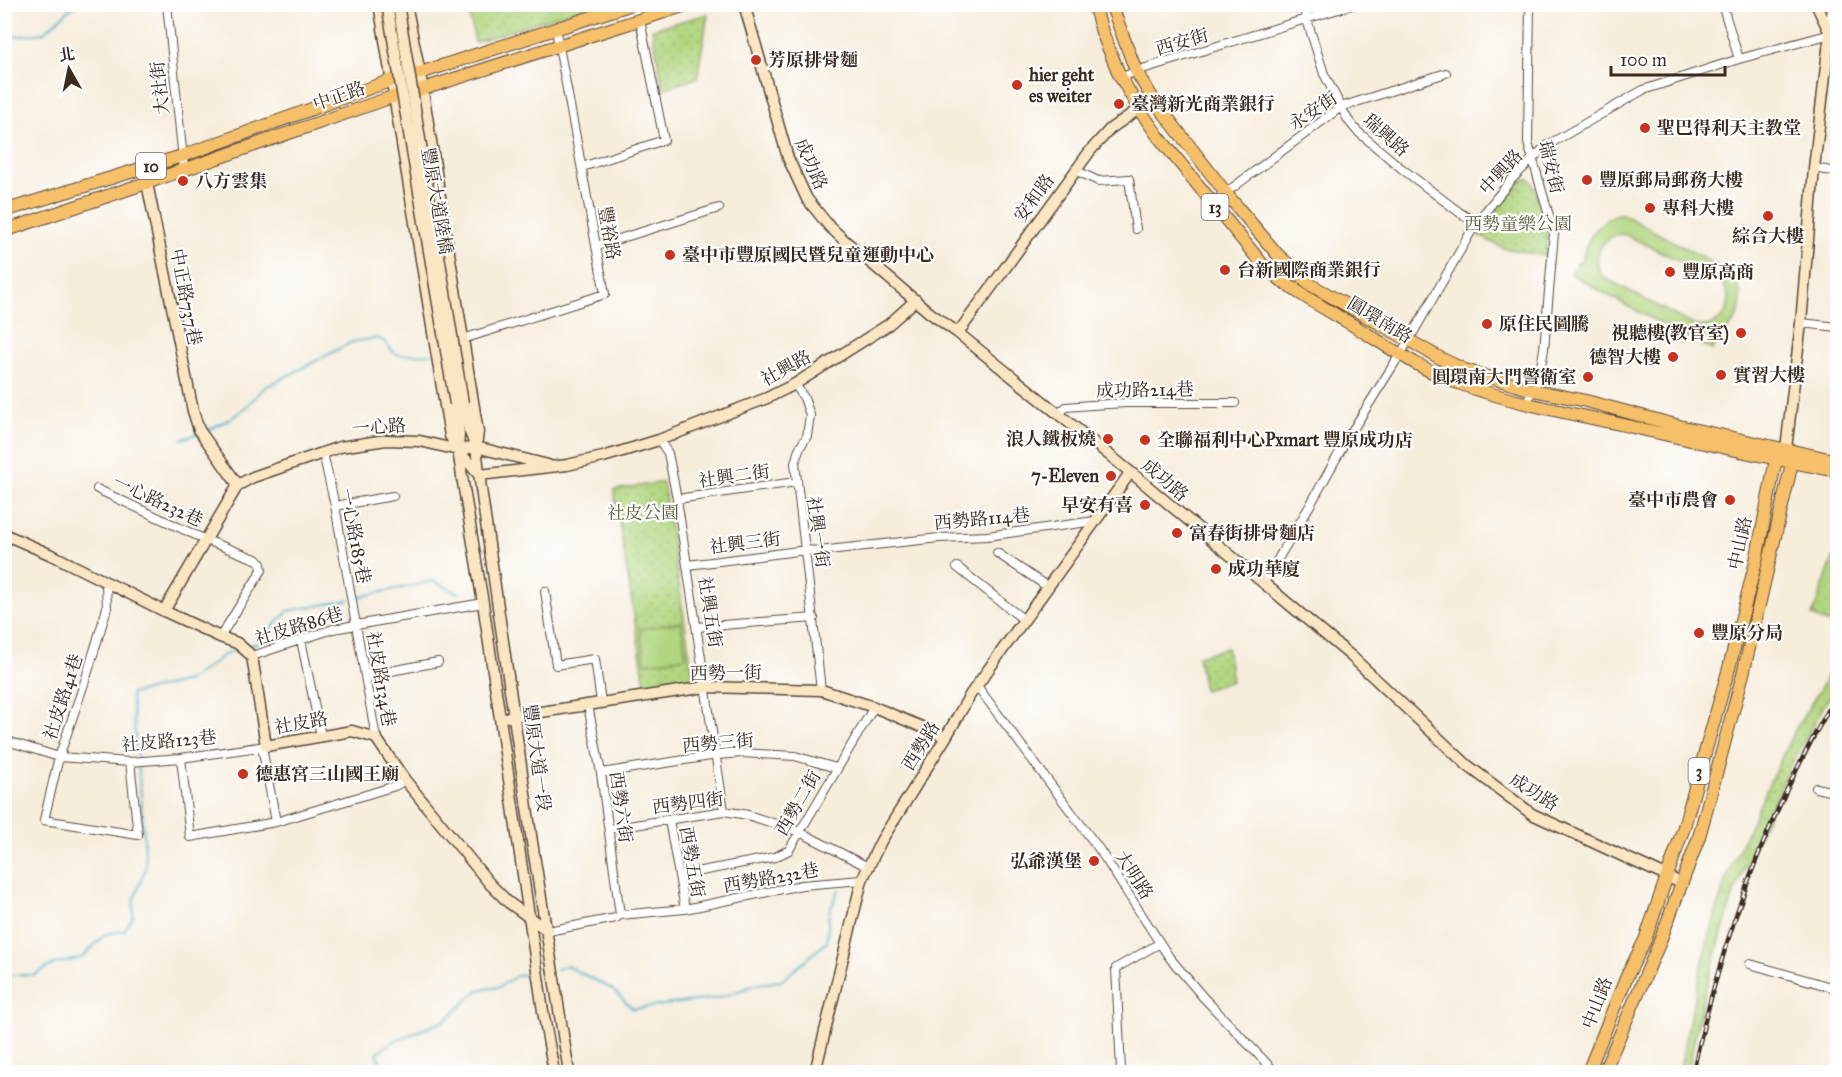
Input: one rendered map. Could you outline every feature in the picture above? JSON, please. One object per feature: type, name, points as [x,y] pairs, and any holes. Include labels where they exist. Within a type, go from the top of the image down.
[{"type":"main road","name":"中正路","points":[[4,211],[182,156],[392,80],[556,30],[632,4]]},
{"type":"main road","name":"中正路","points":[[4,231],[395,96],[688,4]]},
{"type":"main road","name":"圓環南路","points":[[1094,4],[1102,32],[1121,78],[1139,109],[1212,203],[1263,265],[1276,277],[1399,353],[1460,384],[1526,403],[1792,463],[1838,471]]},
{"type":"main road","name":"圓環南路","points":[[1111,4],[1136,71],[1153,99],[1225,193],[1278,255],[1305,280],[1465,370],[1533,390],[1586,400],[1683,427],[1838,461]]},
{"type":"main road","points":[[1776,459],[1786,449],[1792,463]]},
{"type":"main road","name":"中山路","points":[[1588,1072],[1627,976],[1645,940],[1683,830],[1756,561],[1776,459]]},
{"type":"main road","name":"中山路","points":[[1604,1072],[1659,944],[1699,837],[1740,685],[1792,463]]},
{"type":"street","name":"大社街","points":[[166,4],[184,169]]},
{"type":"street","name":"豐原大道一段","points":[[379,4],[450,436],[458,450]]},
{"type":"street","name":"豐原大道陸橋","points":[[387,4],[459,404]]},
{"type":"street","name":"豐原大道陸橋","points":[[398,4],[459,404]]},
{"type":"street","name":"豐原大道一段","points":[[406,4],[423,89],[478,432],[476,447],[479,475],[532,842],[569,1072]]},
{"type":"street","name":"成功路","points":[[744,4],[788,158],[807,198],[829,226],[916,300],[1130,472],[1351,656],[1467,765],[1532,814],[1681,883]]},
{"type":"street","name":"瑞興路","points":[[1302,4],[1324,74],[1341,107],[1357,131],[1401,168],[1476,223]]},
{"type":"street","name":"西安街","points":[[1121,78],[1136,71],[1355,4]]},
{"type":"street","name":"瑞安街","points":[[1526,403],[1539,378],[1544,349],[1554,233],[1528,143],[1530,4]]},
{"type":"street","points":[[1722,4],[1739,59]]},
{"type":"street","points":[[1816,4],[1834,32]]},
{"type":"street","points":[[1786,449],[1801,323],[1815,168],[1834,32],[1832,4]]},
{"type":"street","points":[[582,167],[664,140],[640,20]]},
{"type":"street","name":"豐裕路","points":[[463,339],[605,294],[556,30]]},
{"type":"street","name":"中興路","points":[[1263,584],[1476,223],[1512,179],[1546,146],[1643,90],[1834,32]]},
{"type":"street","name":"永安街","points":[[1212,203],[1341,107],[1446,73]]},
{"type":"street","name":"安和路","points":[[958,333],[1075,170],[1110,129],[1153,99]]},
{"type":"street","name":"中正路737巷","points":[[144,168],[190,402],[199,430],[238,485]]},
{"type":"street","points":[[1815,168],[1838,172]]},
{"type":"street","points":[[1075,170],[1098,181],[1129,179],[1136,229]]},
{"type":"street","points":[[596,246],[719,208]]},
{"type":"street","name":"社興路","points":[[659,440],[767,398],[795,384],[888,325],[916,300]]},
{"type":"street","points":[[1801,323],[1838,327]]},
{"type":"street","name":"社興一街","points":[[795,384],[804,398],[810,415],[807,436],[799,449],[795,463],[821,690]]},
{"type":"street","name":"成功路214巷","points":[[1058,414],[1066,407],[1091,405],[1235,403]]},
{"type":"street","name":"豐原大道一段","points":[[459,404],[476,447]]},
{"type":"street","name":"豐原大道一段","points":[[459,404],[458,450],[554,1072]]},
{"type":"street","name":"一心路","points":[[238,485],[253,477],[340,447],[386,440],[420,441],[458,450]]},
{"type":"street","points":[[458,450],[479,475],[556,466],[603,457],[659,440]]},
{"type":"street","name":"社興五街","points":[[659,440],[668,453],[688,565],[724,812]]},
{"type":"street","points":[[458,450],[476,447],[556,466]]},
{"type":"street","name":"一心路185巷","points":[[323,453],[356,625]]},
{"type":"street","name":"西勢路","points":[[815,1072],[862,880],[881,841],[977,686],[1130,472]]},
{"type":"street","name":"社興二街","points":[[676,500],[796,482]]},
{"type":"street","points":[[164,612],[238,485]]},
{"type":"street","name":"一心路232巷","points":[[97,489],[206,540],[258,560],[262,570],[220,637]]},
{"type":"street","points":[[334,506],[393,496]]},
{"type":"street","name":"西勢路114巷","points":[[806,550],[819,551],[939,538],[987,536],[1095,521]]},
{"type":"street","points":[[4,534],[164,612],[237,643],[252,656]]},
{"type":"street","name":"社興三街","points":[[688,565],[806,550]]},
{"type":"street","points":[[997,553],[1048,587]]},
{"type":"street","points":[[957,567],[1024,620]]},
{"type":"street","name":"社皮路41巷","points":[[106,584],[107,608],[59,757],[44,820],[138,835],[130,762]]},
{"type":"street","points":[[544,591],[556,665],[595,659],[602,702]]},
{"type":"street","name":"社皮路86巷","points":[[252,656],[333,629],[483,603]]},
{"type":"street","points":[[697,627],[814,618]]},
{"type":"street","name":"社皮路134巷","points":[[356,625],[376,738]]},
{"type":"street","points":[[301,640],[321,736]]},
{"type":"street","name":"社皮路","points":[[252,656],[264,746],[352,731],[376,738]]},
{"type":"street","points":[[365,676],[438,662]]},
{"type":"street","name":"大明路","points":[[977,686],[1100,849],[1160,943],[1203,997],[1275,1072]]},
{"type":"street","name":"西勢一街","points":[[499,718],[706,687],[821,690],[874,707],[946,737]]},
{"type":"street","name":"西勢六街","points":[[588,705],[601,773],[620,915]]},
{"type":"street","name":"西勢二街","points":[[680,875],[775,857],[789,850],[874,707]]},
{"type":"street","points":[[376,738],[405,780],[490,884],[508,902],[548,931]]},
{"type":"street","name":"社皮路123巷","points":[[4,740],[59,757],[130,762],[181,758],[264,746]]},
{"type":"street","points":[[264,746],[276,822]]},
{"type":"street","name":"西勢三街","points":[[601,773],[741,753],[795,756],[836,768]]},
{"type":"street","points":[[181,758],[190,837],[276,822],[395,786],[405,780]]},
{"type":"street","points":[[1816,788],[1838,793]]},
{"type":"street","name":"西勢四街","points":[[609,829],[724,812],[748,815],[800,832],[868,867]]},
{"type":"street","name":"西勢五街","points":[[669,820],[685,909]]},
{"type":"street","name":"西勢路232巷","points":[[548,931],[616,918],[620,915],[685,909],[802,885],[862,880]]},
{"type":"street","points":[[1121,1070],[1116,968],[1160,943]]},
{"type":"street","points":[[1750,964],[1838,989]]},
{"type":"green space","points":[[477,4],[586,4],[586,7],[475,42],[468,7]]},
{"type":"green space","points":[[708,14],[697,78],[663,89],[652,29]]},
{"type":"green space","name":"西勢童樂公園","points":[[1523,180],[1532,181],[1547,231],[1547,256],[1503,248],[1478,235]]},
{"type":"green space","points":[[1620,213],[1730,272],[1739,290],[1739,309],[1731,325],[1715,338],[1717,342],[1712,350],[1571,274],[1576,264],[1582,261],[1594,231],[1612,216]],"holes":[[[1624,234],[1719,280],[1728,297],[1725,313],[1720,320],[1712,324],[1693,325],[1603,277],[1599,270],[1598,255],[1609,238]]]},
{"type":"green space","name":"社皮公園","points":[[663,482],[694,682],[646,690],[614,490]]},
{"type":"green space","points":[[1837,548],[1837,627],[1812,616]]},
{"type":"green space","points":[[681,622],[686,657],[645,663],[640,629]]},
{"type":"green space","points":[[1227,648],[1232,681],[1204,690],[1198,656]]},
{"type":"green space","points":[[1837,655],[1837,682],[1788,771],[1732,899],[1702,1002],[1688,1072],[1679,1072],[1707,944],[1727,875],[1792,735],[1823,684]]},
{"type":"waterway","points":[[4,38],[43,33],[76,4]]},
{"type":"waterway","points":[[205,432],[233,417],[264,388],[352,342],[377,338],[399,355],[432,354]]},
{"type":"waterway","points":[[182,439],[197,434]]},
{"type":"waterway","points":[[354,598],[434,581],[458,593]]},
{"type":"waterway","points":[[246,647],[257,643],[288,611],[349,600]]},
{"type":"waterway","points":[[4,975],[34,975],[54,964],[82,958],[105,934],[124,931],[133,917],[134,900],[146,867],[131,694],[188,681],[227,653],[238,649]]},
{"type":"waterway","points":[[556,969],[567,966],[612,989],[633,1009],[718,998],[758,984],[781,981],[827,942],[829,912],[839,890]]},
{"type":"waterway","points":[[372,1072],[380,1064],[377,1053],[392,1042],[446,1020],[478,990],[499,987],[516,976],[532,973]]},
{"type":"railway","points":[[1693,1072],[1718,972],[1750,877],[1789,785],[1838,693]]},
{"type":"place","name":"芳原排骨麵","points":[[756,60]]},
{"type":"place","name":"hier geht es weiter","points":[[1017,85]]},
{"type":"place","name":"臺灣新光商業銀行","points":[[1119,104]]},
{"type":"place","name":"聖巴得利天主教堂","points":[[1645,128]]},
{"type":"place","name":"豐原郵局郵務大樓","points":[[1587,180]]},
{"type":"place","name":"八方雲集","points":[[183,181]]},
{"type":"place","name":"專科大樓","points":[[1650,208]]},
{"type":"place","name":"綜合大樓","points":[[1768,216]]},
{"type":"place","name":"臺中市豐原國民暨兒童運動中心","points":[[670,255]]},
{"type":"place","name":"台新國際商業銀行","points":[[1225,270]]},
{"type":"place","name":"豐原高商","points":[[1670,272]]},
{"type":"place","name":"原住民圖騰","points":[[1487,324]]},
{"type":"place","name":"視聽樓(教官室)","points":[[1741,333]]},
{"type":"place","name":"德智大樓","points":[[1673,357]]},
{"type":"place","name":"實習大樓","points":[[1721,375]]},
{"type":"place","name":"圓環南大門警衛室","points":[[1588,377]]},
{"type":"place","name":"浪人鐵板燒","points":[[1108,439]]},
{"type":"place","name":"全聯福利中心Pxmart 豐原成功店","points":[[1145,440]]},
{"type":"place","name":"7-Eleven","points":[[1111,476]]},
{"type":"place","name":"臺中市農會","points":[[1730,500]]},
{"type":"place","name":"早安有喜","points":[[1145,505]]},
{"type":"place","name":"富春街排骨麵店","points":[[1177,533]]},
{"type":"place","name":"成功華廈","points":[[1216,569]]},
{"type":"place","name":"豐原分局","points":[[1699,633]]},
{"type":"place","name":"德惠宮三山國王廟","points":[[243,774]]},
{"type":"place","name":"弘爺漢堡","points":[[1094,861]]}]
